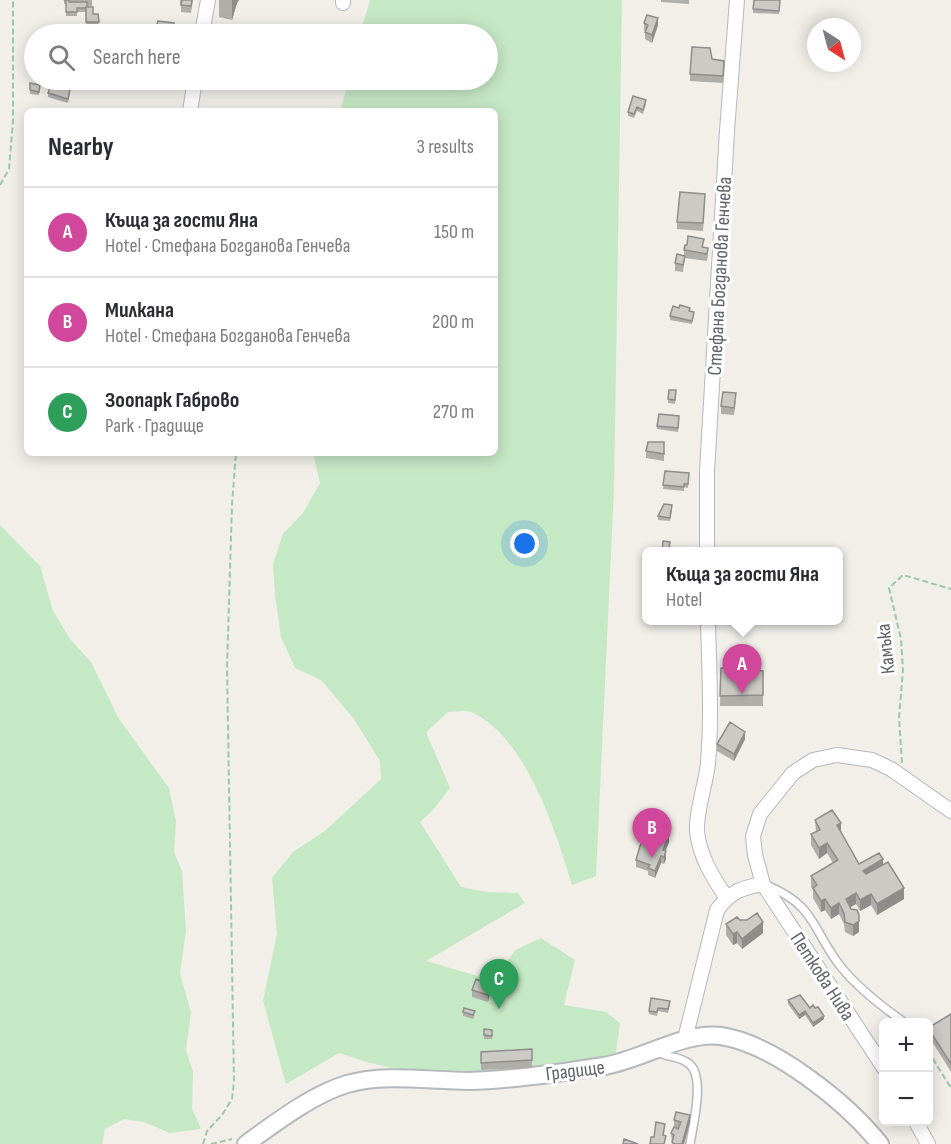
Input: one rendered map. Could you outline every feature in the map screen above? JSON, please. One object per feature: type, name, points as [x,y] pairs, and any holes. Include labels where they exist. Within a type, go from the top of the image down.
[{"type":"street","points":[[204,24],[208,0]]},
{"type":"street","name":"Стефана Богданова Генчева","points":[[707,547],[707,471],[726,142],[737,0]]},
{"type":"street","points":[[190,108],[193,90]]},
{"type":"street","points":[[708,625],[710,743],[697,829],[706,864],[726,897]]},
{"type":"street","name":"Петкова Нива","points":[[879,1060],[763,884],[755,855],[753,836],[760,814],[793,773],[813,760],[837,755],[872,760],[951,811]]},
{"type":"street","points":[[685,1039],[717,910],[726,897],[738,890],[763,884]]},
{"type":"street","name":"Градище","points":[[246,1144],[318,1097],[345,1085],[367,1080],[411,1078],[469,1081],[509,1078],[623,1063],[685,1039],[703,1035],[721,1036],[743,1042],[772,1055],[855,1116],[880,1144]]},
{"type":"street","points":[[918,1126],[928,1144]]},
{"type":"lane","points":[[763,884],[785,892],[803,907],[841,967],[868,996],[897,1018]]},
{"type":"lane","points":[[656,1051],[662,1055],[681,1059],[691,1065],[696,1072],[698,1086],[690,1144]]},
{"type":"path","points":[[0,185],[9,169],[13,121],[13,0]]},
{"type":"path","points":[[203,1144],[207,1131],[232,1099],[234,1081],[227,668],[236,456]]},
{"type":"path","name":"Камъка","points":[[903,778],[899,718],[903,670],[901,639],[889,588],[903,575],[951,589]]},
{"type":"path","points":[[933,1059],[951,1088]]},
{"type":"green space","points":[[370,0],[622,0],[614,489],[596,876],[572,885],[548,813],[523,763],[508,742],[490,724],[471,712],[448,712],[426,732],[450,788],[433,810],[420,822],[461,887],[487,892],[518,893],[525,903],[426,961],[495,981],[515,950],[541,938],[575,960],[564,1005],[606,1012],[620,1023],[615,1059],[506,1072],[452,1073],[391,1068],[339,1053],[286,1084],[263,1001],[277,934],[272,878],[293,852],[325,831],[381,779],[380,761],[354,719],[321,680],[295,668],[281,637],[273,564],[283,534],[303,513],[320,483],[314,456],[498,456],[498,108],[341,108],[346,90],[498,90],[498,24],[363,24]]},
{"type":"green space","points":[[0,525],[40,566],[53,611],[70,639],[91,662],[119,719],[169,788],[176,821],[174,852],[182,871],[186,931],[180,973],[191,1012],[186,1050],[193,1072],[192,1108],[201,1129],[170,1133],[144,1122],[124,1119],[105,1129],[102,1144],[0,1144]]},
{"type":"building","points":[[64,0],[87,2],[87,7],[77,8],[77,12],[66,12],[66,1]]},
{"type":"building","points":[[182,0],[192,0],[191,6],[181,5]]},
{"type":"building","points":[[754,0],[780,0],[779,11],[753,9]]},
{"type":"building","points":[[86,7],[93,7],[93,14],[98,14],[99,22],[86,22]]},
{"type":"building","points":[[647,15],[658,18],[652,35],[645,32],[648,25],[644,23]]},
{"type":"building","points":[[158,21],[174,23],[174,24],[157,24]]},
{"type":"building","points":[[692,47],[710,48],[712,59],[724,61],[723,76],[690,74]]},
{"type":"building","points":[[49,90],[70,90],[68,99],[48,93]]},
{"type":"building","points":[[633,96],[646,100],[643,110],[637,107],[634,114],[628,112]]},
{"type":"building","points":[[680,192],[705,194],[703,223],[677,222]]},
{"type":"building","points":[[688,236],[704,239],[702,247],[708,248],[707,254],[684,250]]},
{"type":"building","points":[[677,254],[685,256],[683,265],[675,263]]},
{"type":"building","points":[[680,305],[694,312],[692,321],[670,316],[673,306],[679,308]]},
{"type":"building","points":[[669,390],[676,390],[675,400],[668,399]]},
{"type":"building","points":[[723,392],[736,393],[734,408],[721,406]]},
{"type":"building","points":[[659,414],[679,416],[678,428],[657,426]]},
{"type":"building","points":[[648,442],[664,442],[664,454],[646,451]]},
{"type":"building","points":[[665,471],[689,473],[688,484],[684,484],[684,487],[663,485]]},
{"type":"building","points":[[664,504],[672,505],[670,518],[658,516]]},
{"type":"building","points":[[663,541],[670,542],[669,547],[662,547]]},
{"type":"building","points":[[721,668],[763,671],[763,695],[720,696]]},
{"type":"building","points":[[730,722],[745,732],[734,754],[717,744]]},
{"type":"building","points":[[832,810],[841,823],[837,825],[859,864],[879,853],[883,859],[863,871],[866,874],[888,862],[904,888],[877,904],[871,894],[860,900],[856,893],[846,899],[851,909],[857,910],[859,915],[859,921],[853,925],[845,922],[839,903],[831,908],[825,899],[821,901],[813,888],[817,885],[811,876],[838,860],[827,843],[819,848],[811,834],[820,830],[815,820]]},
{"type":"building","points":[[648,830],[661,836],[662,832],[669,835],[663,850],[666,851],[664,857],[661,856],[655,871],[648,868],[650,865],[636,860]]},
{"type":"building","points":[[757,913],[763,922],[742,939],[737,932],[733,934],[726,924],[737,917],[740,920],[747,920]]},
{"type":"building","points":[[476,979],[490,985],[488,995],[472,990]]},
{"type":"building","points":[[800,995],[810,1008],[813,1005],[815,1008],[818,1007],[824,1016],[813,1023],[805,1011],[799,1015],[788,1000]]},
{"type":"building","points":[[651,998],[670,1001],[668,1009],[658,1008],[657,1012],[649,1011]]},
{"type":"building","points":[[464,1008],[475,1011],[473,1015],[463,1012]]},
{"type":"building","points":[[951,1014],[951,1064],[933,1036],[933,1025]]},
{"type":"building","points":[[484,1029],[492,1030],[492,1036],[484,1035]]},
{"type":"building","points":[[532,1049],[532,1060],[481,1063],[481,1052]]},
{"type":"building","points":[[676,1112],[690,1115],[682,1144],[672,1142],[674,1135],[671,1133],[674,1127],[678,1129],[681,1122],[674,1120]]},
{"type":"building","points":[[656,1122],[665,1124],[664,1144],[650,1144],[651,1137],[654,1137]]},
{"type":"building","points":[[624,1139],[638,1144],[623,1144]]},
{"type":"place","name":"Къща за гости Яна","points":[[742,694]]},
{"type":"place","name":"Милкана","points":[[652,858]]},
{"type":"place","name":"Зоопарк Габрово","points":[[499,1009]]}]
